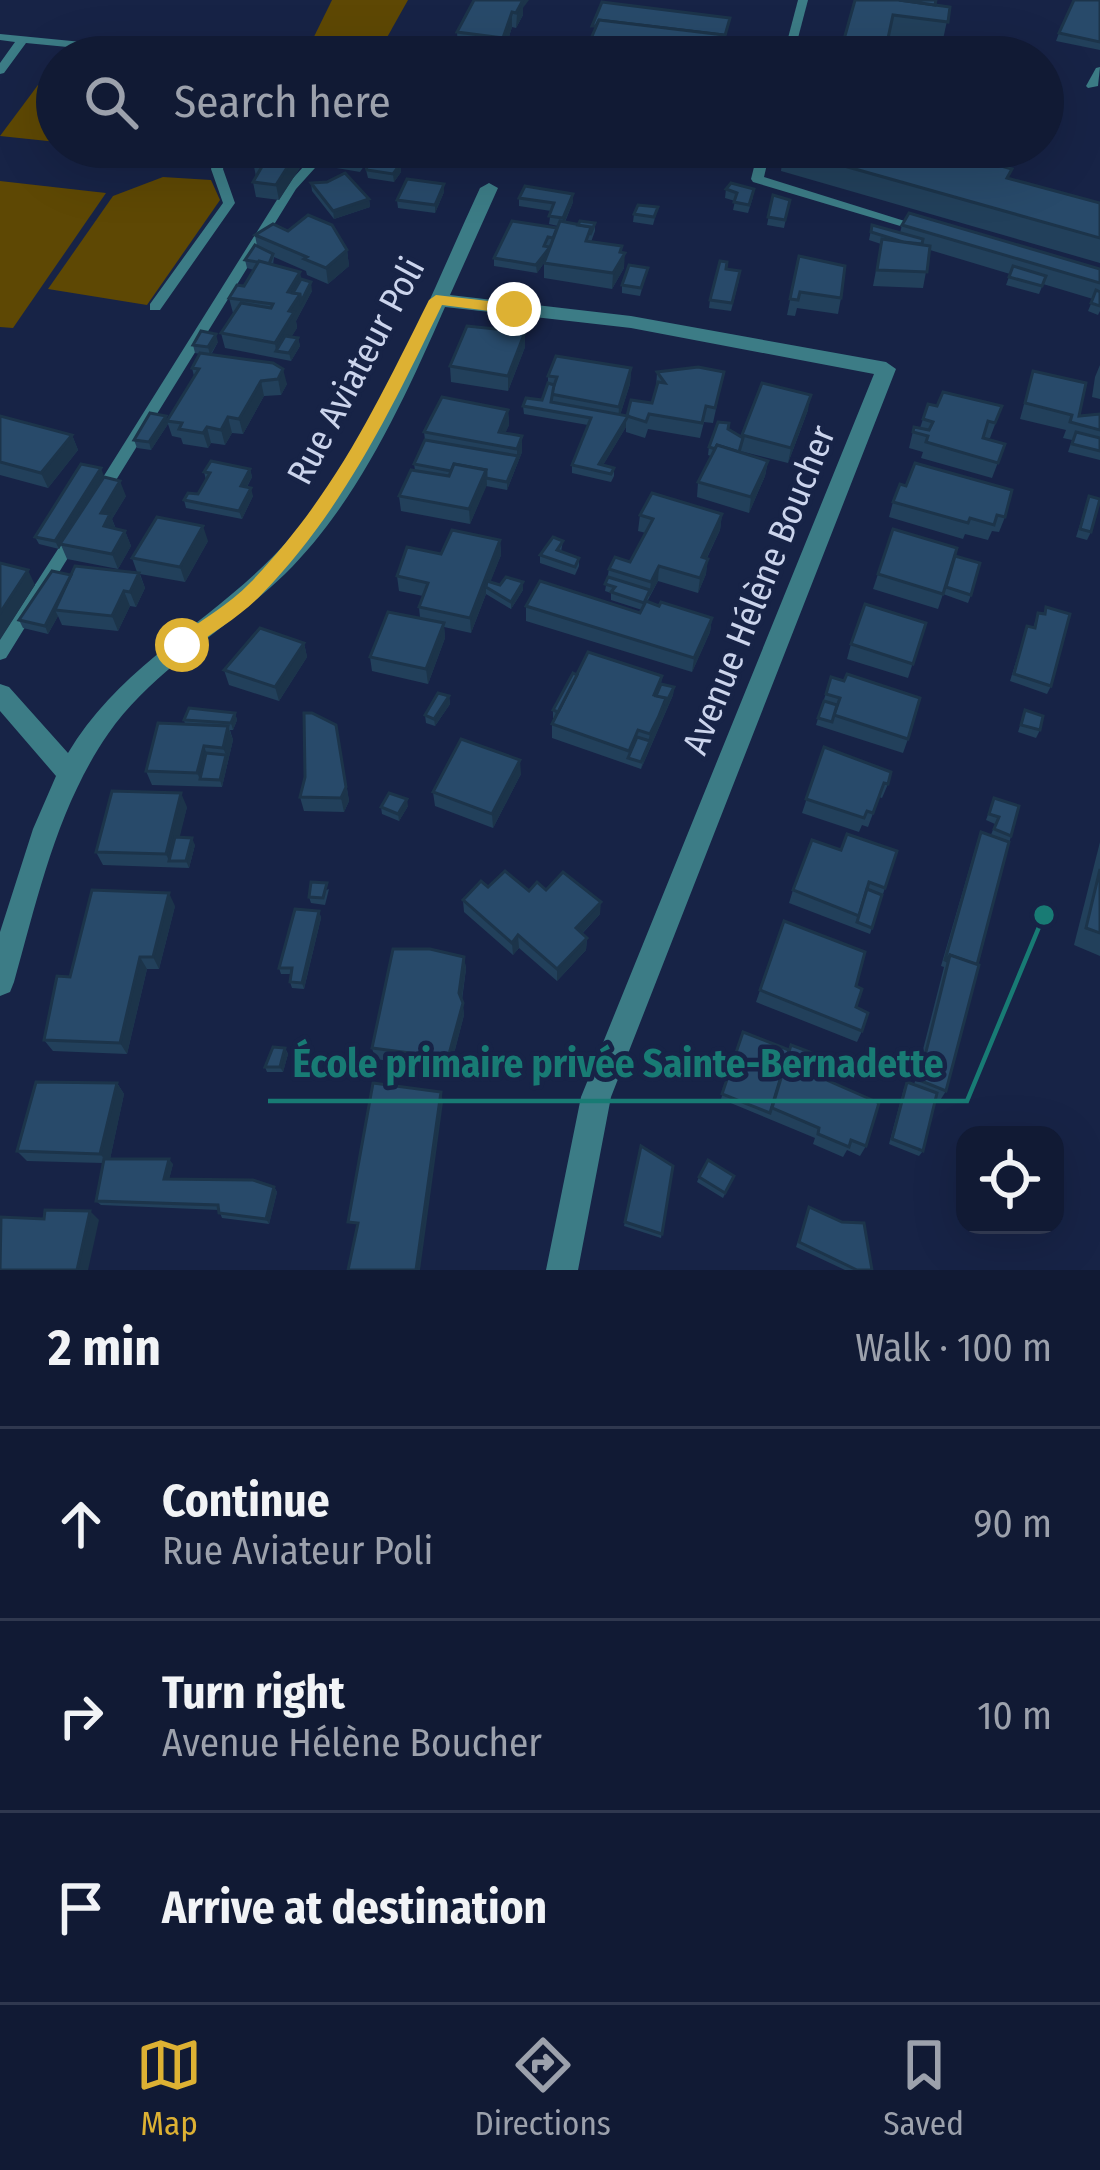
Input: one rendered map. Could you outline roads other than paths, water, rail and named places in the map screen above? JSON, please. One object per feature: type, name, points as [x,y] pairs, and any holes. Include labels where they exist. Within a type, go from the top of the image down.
[{"type":"street","name":"Rue Aviateur Poli","points":[[0,982],[44,830],[70,773],[125,694],[253,592],[298,545],[363,450],[489,188]]},
{"type":"street","name":"Avenue Hélène Boucher","points":[[436,300],[631,322],[886,368],[596,1097],[562,1270]]},
{"type":"street","points":[[0,694],[70,773]]},
{"type":"lane","points":[[794,36],[803,0]]},
{"type":"lane","points":[[0,37],[36,41]]},
{"type":"lane","points":[[0,71],[22,40]]},
{"type":"lane","points":[[1093,86],[1100,70]]},
{"type":"lane","points":[[155,307],[229,203],[217,168]]},
{"type":"lane","points":[[0,653],[291,188],[309,168]]},
{"type":"lane","points":[[760,168],[757,179],[940,233]]},
{"type":"place","name":"École primaire privée Sainte-Bernadette","points":[[1044,915]]}]
